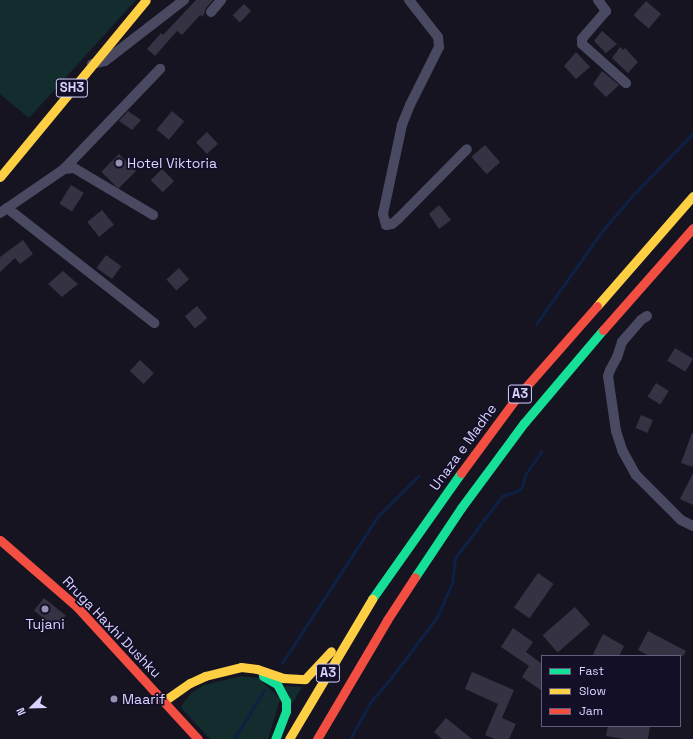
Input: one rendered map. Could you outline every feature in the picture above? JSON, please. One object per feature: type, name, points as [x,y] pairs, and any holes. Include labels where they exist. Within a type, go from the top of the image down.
[{"type":"main road","name":"SH3","points":[[0,177],[146,0]]},
{"type":"main road","name":"Unaza e Madhe","points":[[289,739],[366,608],[470,460],[517,397],[693,196]]},
{"type":"main road","name":"A3","points":[[317,739],[387,620],[461,508],[524,424],[624,305],[693,228]]},
{"type":"main road","name":"Rruga Haxhi Dushku","points":[[0,540],[77,607],[198,739]]},
{"type":"main road","points":[[164,701],[190,683],[205,676],[241,667],[257,669],[283,678],[304,679],[311,674],[366,608]]},
{"type":"main road","points":[[332,733],[345,704],[364,670],[387,620]]},
{"type":"main road","points":[[171,709],[192,688],[211,678],[234,672],[256,673],[277,684],[286,701],[286,711],[275,739]]},
{"type":"street","points":[[92,64],[105,61],[184,0]]},
{"type":"street","points":[[211,12],[221,0]]},
{"type":"street","points":[[409,0],[436,34],[438,38],[438,46],[402,125],[383,214],[386,225],[392,224],[398,219],[467,149]]},
{"type":"street","points":[[598,0],[606,11],[582,39],[582,44],[626,84]]},
{"type":"street","points":[[154,323],[4,211],[64,169],[160,69]]},
{"type":"street","points":[[64,169],[74,168],[153,215]]},
{"type":"street","points":[[647,316],[641,320],[625,337],[608,376],[616,431],[622,450],[636,475],[681,520],[693,526]]},
{"type":"green space","points":[[0,0],[136,0],[29,118],[0,94]]},
{"type":"green space","points":[[241,676],[259,678],[280,699],[268,739],[210,739],[182,709],[182,705],[191,693],[204,685]]},
{"type":"green space","points":[[284,686],[302,687],[292,704]]},
{"type":"building","points":[[196,0],[213,0],[206,8],[203,17],[200,15],[182,35],[177,31],[155,56],[147,49],[161,33],[163,35]]},
{"type":"building","points":[[646,1],[661,14],[649,28],[634,15]]},
{"type":"building","points":[[244,4],[251,11],[240,22],[233,15]]},
{"type":"building","points":[[602,31],[617,44],[606,53],[594,41]]},
{"type":"building","points":[[620,47],[623,50],[625,48],[638,62],[628,73],[612,58]]},
{"type":"building","points":[[576,52],[590,67],[576,79],[564,66]]},
{"type":"building","points":[[602,71],[619,85],[606,97],[593,84]]},
{"type":"building","points":[[128,111],[141,120],[132,130],[119,121]]},
{"type":"building","points":[[172,111],[184,121],[169,140],[157,129]]},
{"type":"building","points":[[207,132],[218,144],[207,154],[196,142]]},
{"type":"building","points":[[485,145],[500,162],[487,174],[471,157]]},
{"type":"building","name":"Hotel Viktoria","points":[[119,154],[136,171],[118,189],[101,172]]},
{"type":"building","points":[[162,169],[174,181],[163,192],[151,180]]},
{"type":"building","points":[[71,185],[84,193],[72,212],[59,204]]},
{"type":"building","points":[[439,205],[451,220],[439,229],[429,214]]},
{"type":"building","points":[[102,210],[114,225],[99,237],[87,222]]},
{"type":"building","points":[[23,240],[33,254],[20,264],[15,258],[0,272],[0,257]]},
{"type":"building","points":[[106,255],[121,266],[112,279],[97,268]]},
{"type":"building","points":[[179,268],[189,279],[176,291],[166,279]]},
{"type":"building","points":[[63,271],[78,284],[62,297],[48,284]]},
{"type":"building","points":[[197,306],[207,318],[195,329],[185,316]]},
{"type":"building","points":[[675,348],[693,359],[685,372],[667,361]]},
{"type":"building","points":[[140,360],[154,373],[144,384],[130,371]]},
{"type":"building","points":[[656,383],[669,391],[660,405],[648,397]]},
{"type":"building","points":[[641,415],[653,420],[647,433],[636,428]]},
{"type":"building","points":[[692,433],[693,434],[693,467],[681,463]]},
{"type":"building","points":[[693,473],[693,505],[680,499]]},
{"type":"building","points":[[538,573],[554,584],[529,618],[514,607]]},
{"type":"building","points":[[44,598],[66,616],[56,628],[34,610]]},
{"type":"building","points":[[575,607],[590,624],[558,653],[543,635]]},
{"type":"building","points":[[513,628],[533,642],[526,652],[541,663],[541,690],[522,677],[529,666],[501,647]]},
{"type":"building","points":[[648,631],[686,651],[683,656],[681,656],[647,655],[638,650]]},
{"type":"building","points":[[603,634],[624,646],[620,655],[593,654]]},
{"type":"building","points":[[472,672],[514,690],[502,718],[516,724],[509,739],[495,739],[485,735],[498,704],[465,689]]},
{"type":"building","points":[[446,718],[472,739],[442,739],[434,732]]},
{"type":"building","points":[[608,727],[650,727],[648,739],[624,739],[606,736]]},
{"type":"waterway","points":[[536,324],[602,231],[633,195],[693,133]]},
{"type":"waterway","points":[[350,739],[371,701],[391,678],[437,617],[452,583],[455,558],[502,496],[519,490],[522,487],[525,475],[542,451]]},
{"type":"waterway","points":[[282,663],[378,516],[418,476]]},
{"type":"waterway","points":[[234,739],[264,690]]},
{"type":"traffic: fast","points":[[415,577],[461,508],[524,423],[603,330]]},
{"type":"traffic: fast","points":[[372,599],[461,473]]},
{"type":"traffic: fast","points":[[263,676],[277,684],[286,701],[286,711],[275,739]]},
{"type":"traffic: slow","points":[[0,177],[146,0]]},
{"type":"traffic: slow","points":[[597,306],[693,196]]},
{"type":"traffic: slow","points":[[289,739],[372,599]]},
{"type":"traffic: slow","points":[[164,701],[190,683],[205,676],[241,667],[257,669],[283,678],[305,679],[331,651]]},
{"type":"traffic: jam","points":[[603,330],[693,228]]},
{"type":"traffic: jam","points":[[461,473],[517,397],[597,306]]},
{"type":"traffic: jam","points":[[0,540],[77,607],[198,739]]},
{"type":"traffic: jam","points":[[317,739],[387,620],[415,577]]},
{"type":"place","name":"Hotel Viktoria","points":[[119,163]]},
{"type":"place","name":"Tujani","points":[[45,609]]},
{"type":"place","name":"Maarif","points":[[114,699]]}]
